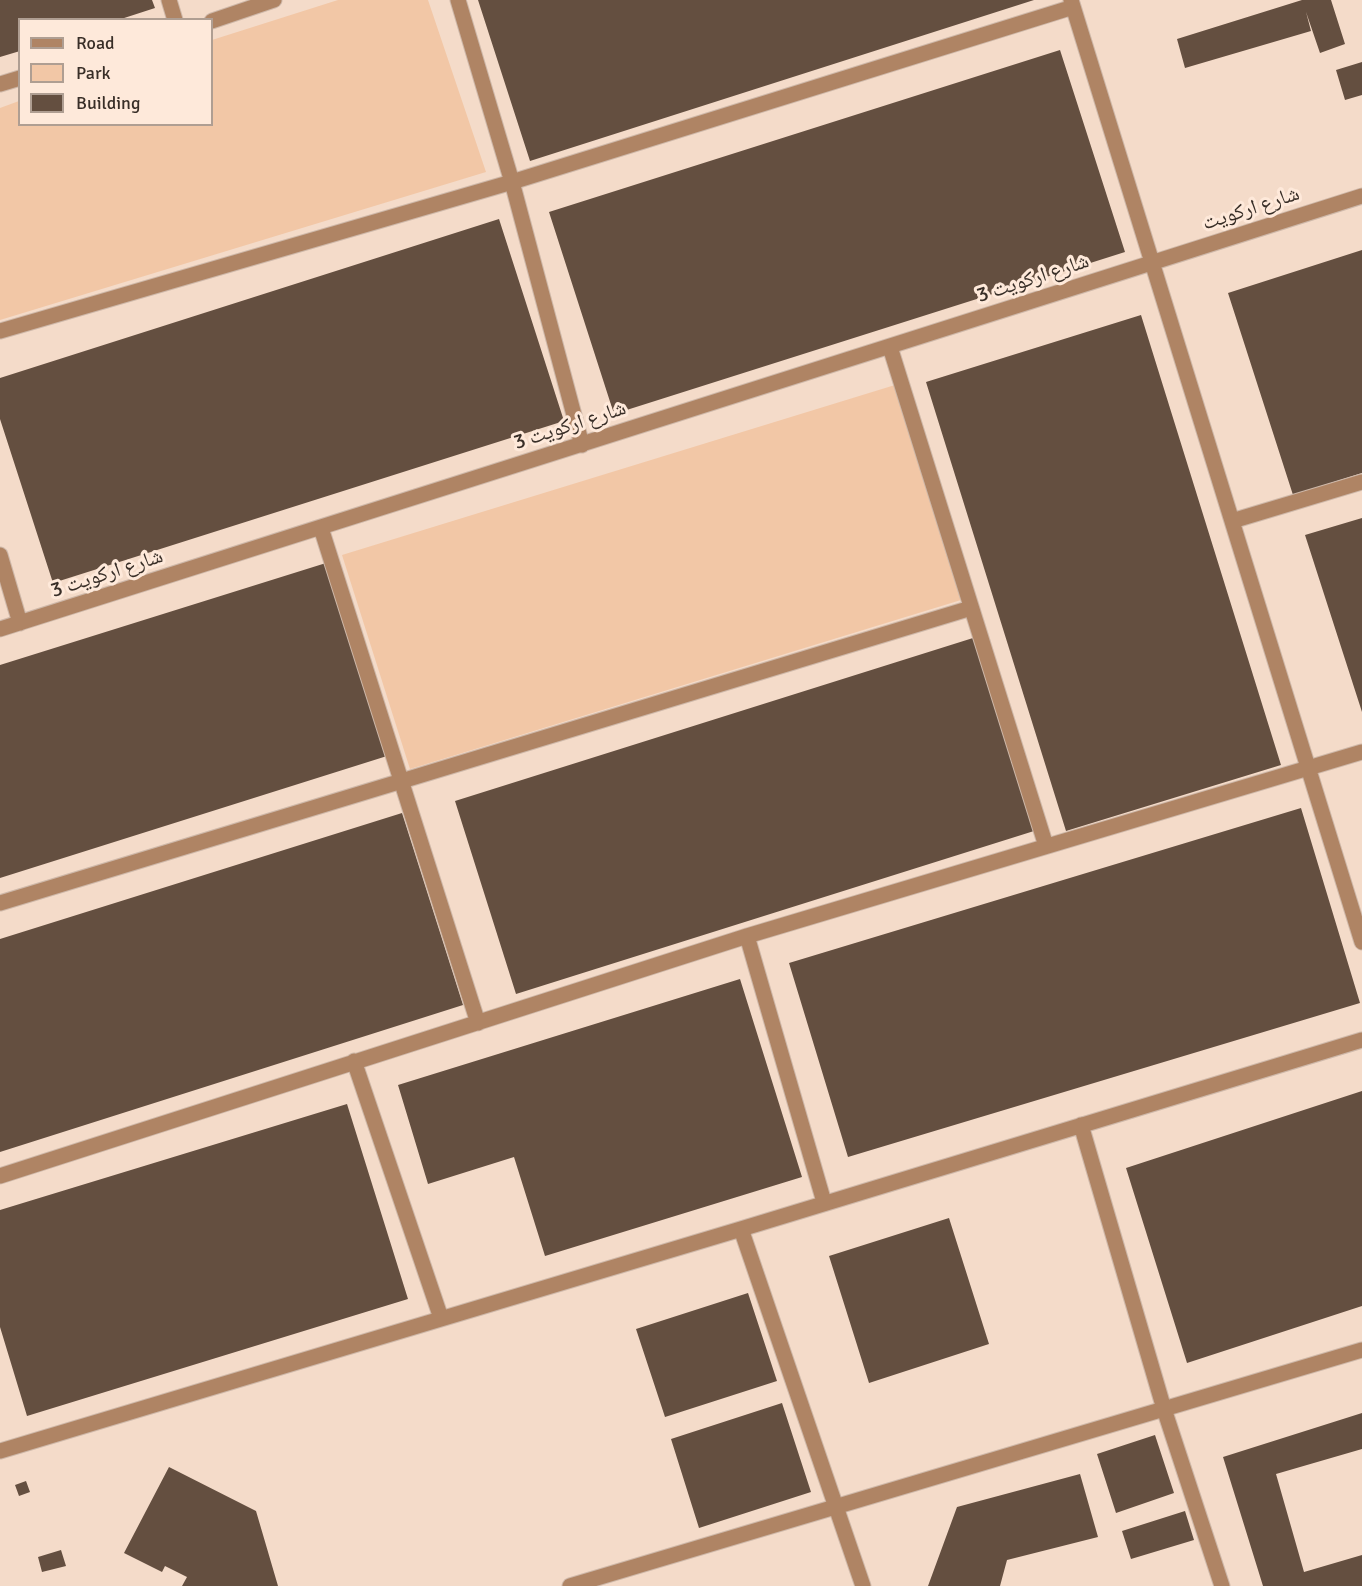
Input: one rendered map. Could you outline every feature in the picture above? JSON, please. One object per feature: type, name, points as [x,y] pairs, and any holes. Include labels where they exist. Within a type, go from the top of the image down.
[{"type":"street","points":[[169,0],[174,18]]},
{"type":"street","points":[[213,21],[274,0]]},
{"type":"street","points":[[458,0],[512,182],[582,445]]},
{"type":"street","points":[[0,331],[512,182],[1072,4],[1362,942]]},
{"type":"street","points":[[0,84],[18,79]]},
{"type":"street","name":"شارع اركويت","points":[[1152,263],[1362,196]]},
{"type":"street","name":"شارع اركويت 3","points":[[0,629],[1152,263]]},
{"type":"street","points":[[890,347],[1046,846]]},
{"type":"street","points":[[1232,521],[1362,482]]},
{"type":"street","points":[[321,528],[478,1023]]},
{"type":"street","points":[[0,555],[20,623]]},
{"type":"street","points":[[0,903],[971,608]]},
{"type":"street","points":[[0,1176],[747,936],[1362,752]]},
{"type":"street","points":[[747,936],[824,1202]]},
{"type":"street","points":[[0,1451],[1362,1040]]},
{"type":"street","points":[[354,1061],[441,1318]]},
{"type":"street","points":[[1081,1125],[1164,1408],[1222,1586]]},
{"type":"street","points":[[741,1229],[837,1504],[863,1586]]},
{"type":"street","points":[[570,1586],[837,1504],[1362,1350]]},
{"type":"green space","points":[[338,0],[428,0],[486,172],[0,320],[0,108],[18,101],[18,126],[213,126],[213,40]]},
{"type":"green space","points":[[895,385],[961,600],[410,769],[342,555]]},
{"type":"building","points":[[0,0],[152,0],[155,8],[124,18],[18,18],[18,52],[0,57]]},
{"type":"building","points":[[478,0],[1034,0],[530,161]]},
{"type":"building","points":[[1302,0],[1331,0],[1345,44],[1320,53],[1306,12],[1311,31],[1185,68],[1177,39]]},
{"type":"building","points":[[1060,50],[1125,252],[614,414],[549,212]]},
{"type":"building","points":[[1362,62],[1362,95],[1345,100],[1336,70]]},
{"type":"building","points":[[499,219],[564,421],[53,583],[0,419],[0,378]]},
{"type":"building","points":[[1362,250],[1362,473],[1293,495],[1228,293]]},
{"type":"building","points":[[1141,315],[1281,765],[1066,831],[926,382]]},
{"type":"building","points":[[1362,518],[1362,712],[1305,535]]},
{"type":"building","points":[[326,563],[387,756],[0,878],[0,665]]},
{"type":"building","points":[[973,638],[1034,831],[516,994],[455,801]]},
{"type":"building","points":[[1301,808],[1360,1003],[848,1157],[789,963]]},
{"type":"building","points":[[402,813],[463,1005],[0,1152],[0,939]]},
{"type":"building","points":[[740,979],[802,1177],[545,1256],[514,1157],[428,1184],[398,1085]]},
{"type":"building","points":[[1362,1091],[1362,1306],[1187,1363],[1126,1168]]},
{"type":"building","points":[[347,1104],[408,1299],[27,1416],[0,1327],[0,1210]]},
{"type":"building","points":[[949,1218],[989,1344],[869,1383],[829,1256]]},
{"type":"building","points":[[748,1293],[777,1381],[665,1417],[636,1329]]},
{"type":"building","points":[[782,1403],[811,1492],[699,1528],[671,1439]]},
{"type":"building","points":[[1362,1413],[1362,1449],[1276,1474],[1304,1572],[1362,1555],[1362,1586],[1263,1586],[1223,1457]]},
{"type":"building","points":[[1155,1435],[1174,1493],[1116,1513],[1097,1454]]},
{"type":"building","points":[[169,1467],[256,1511],[278,1586],[182,1586],[187,1577],[165,1566],[162,1572],[124,1553]]},
{"type":"building","points":[[1080,1474],[1098,1537],[1007,1560],[1000,1586],[928,1586],[957,1507]]},
{"type":"building","points":[[26,1481],[30,1492],[19,1496],[15,1485]]},
{"type":"building","points":[[1185,1511],[1194,1540],[1131,1559],[1122,1531]]},
{"type":"building","points":[[61,1550],[66,1566],[42,1572],[38,1557]]}]
